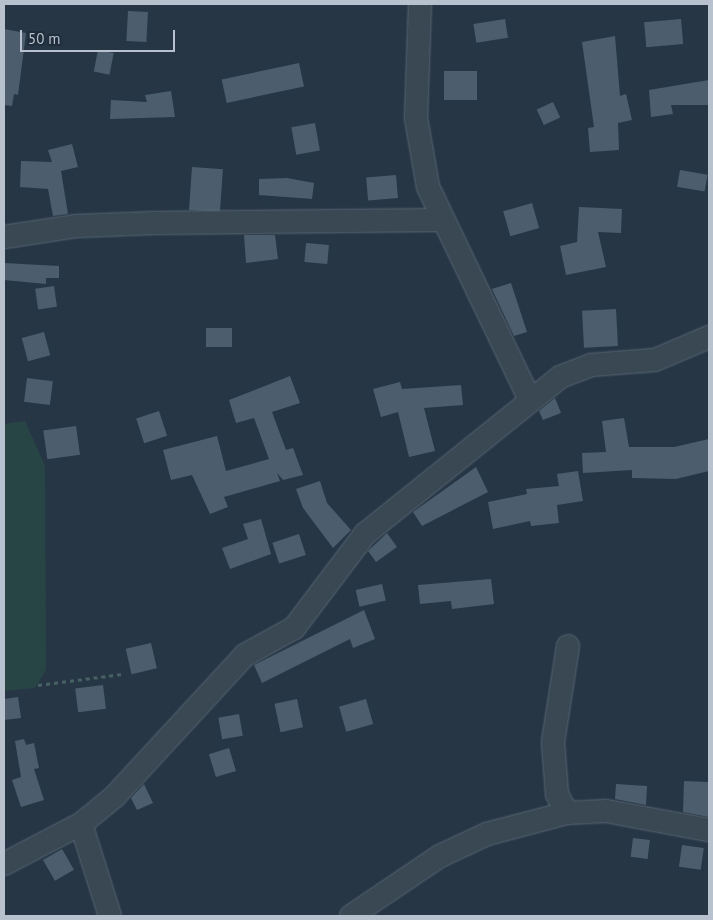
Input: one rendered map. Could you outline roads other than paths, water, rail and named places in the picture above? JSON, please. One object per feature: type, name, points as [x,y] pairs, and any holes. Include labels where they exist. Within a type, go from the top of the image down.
[{"type":"street","points":[[420,4],[416,118],[428,187],[440,220],[529,398]]},
{"type":"street","points":[[4,237],[106,225],[440,220]]},
{"type":"street","points":[[4,864],[81,824],[114,796],[245,655],[294,628],[365,534],[529,398],[560,377],[592,365],[655,360],[709,337]]},
{"type":"street","points":[[567,813],[557,794],[553,742],[568,646]]},
{"type":"street","points":[[351,916],[440,856],[487,834],[567,813],[606,811],[709,830]]},
{"type":"street","points":[[81,824],[110,916]]}]
